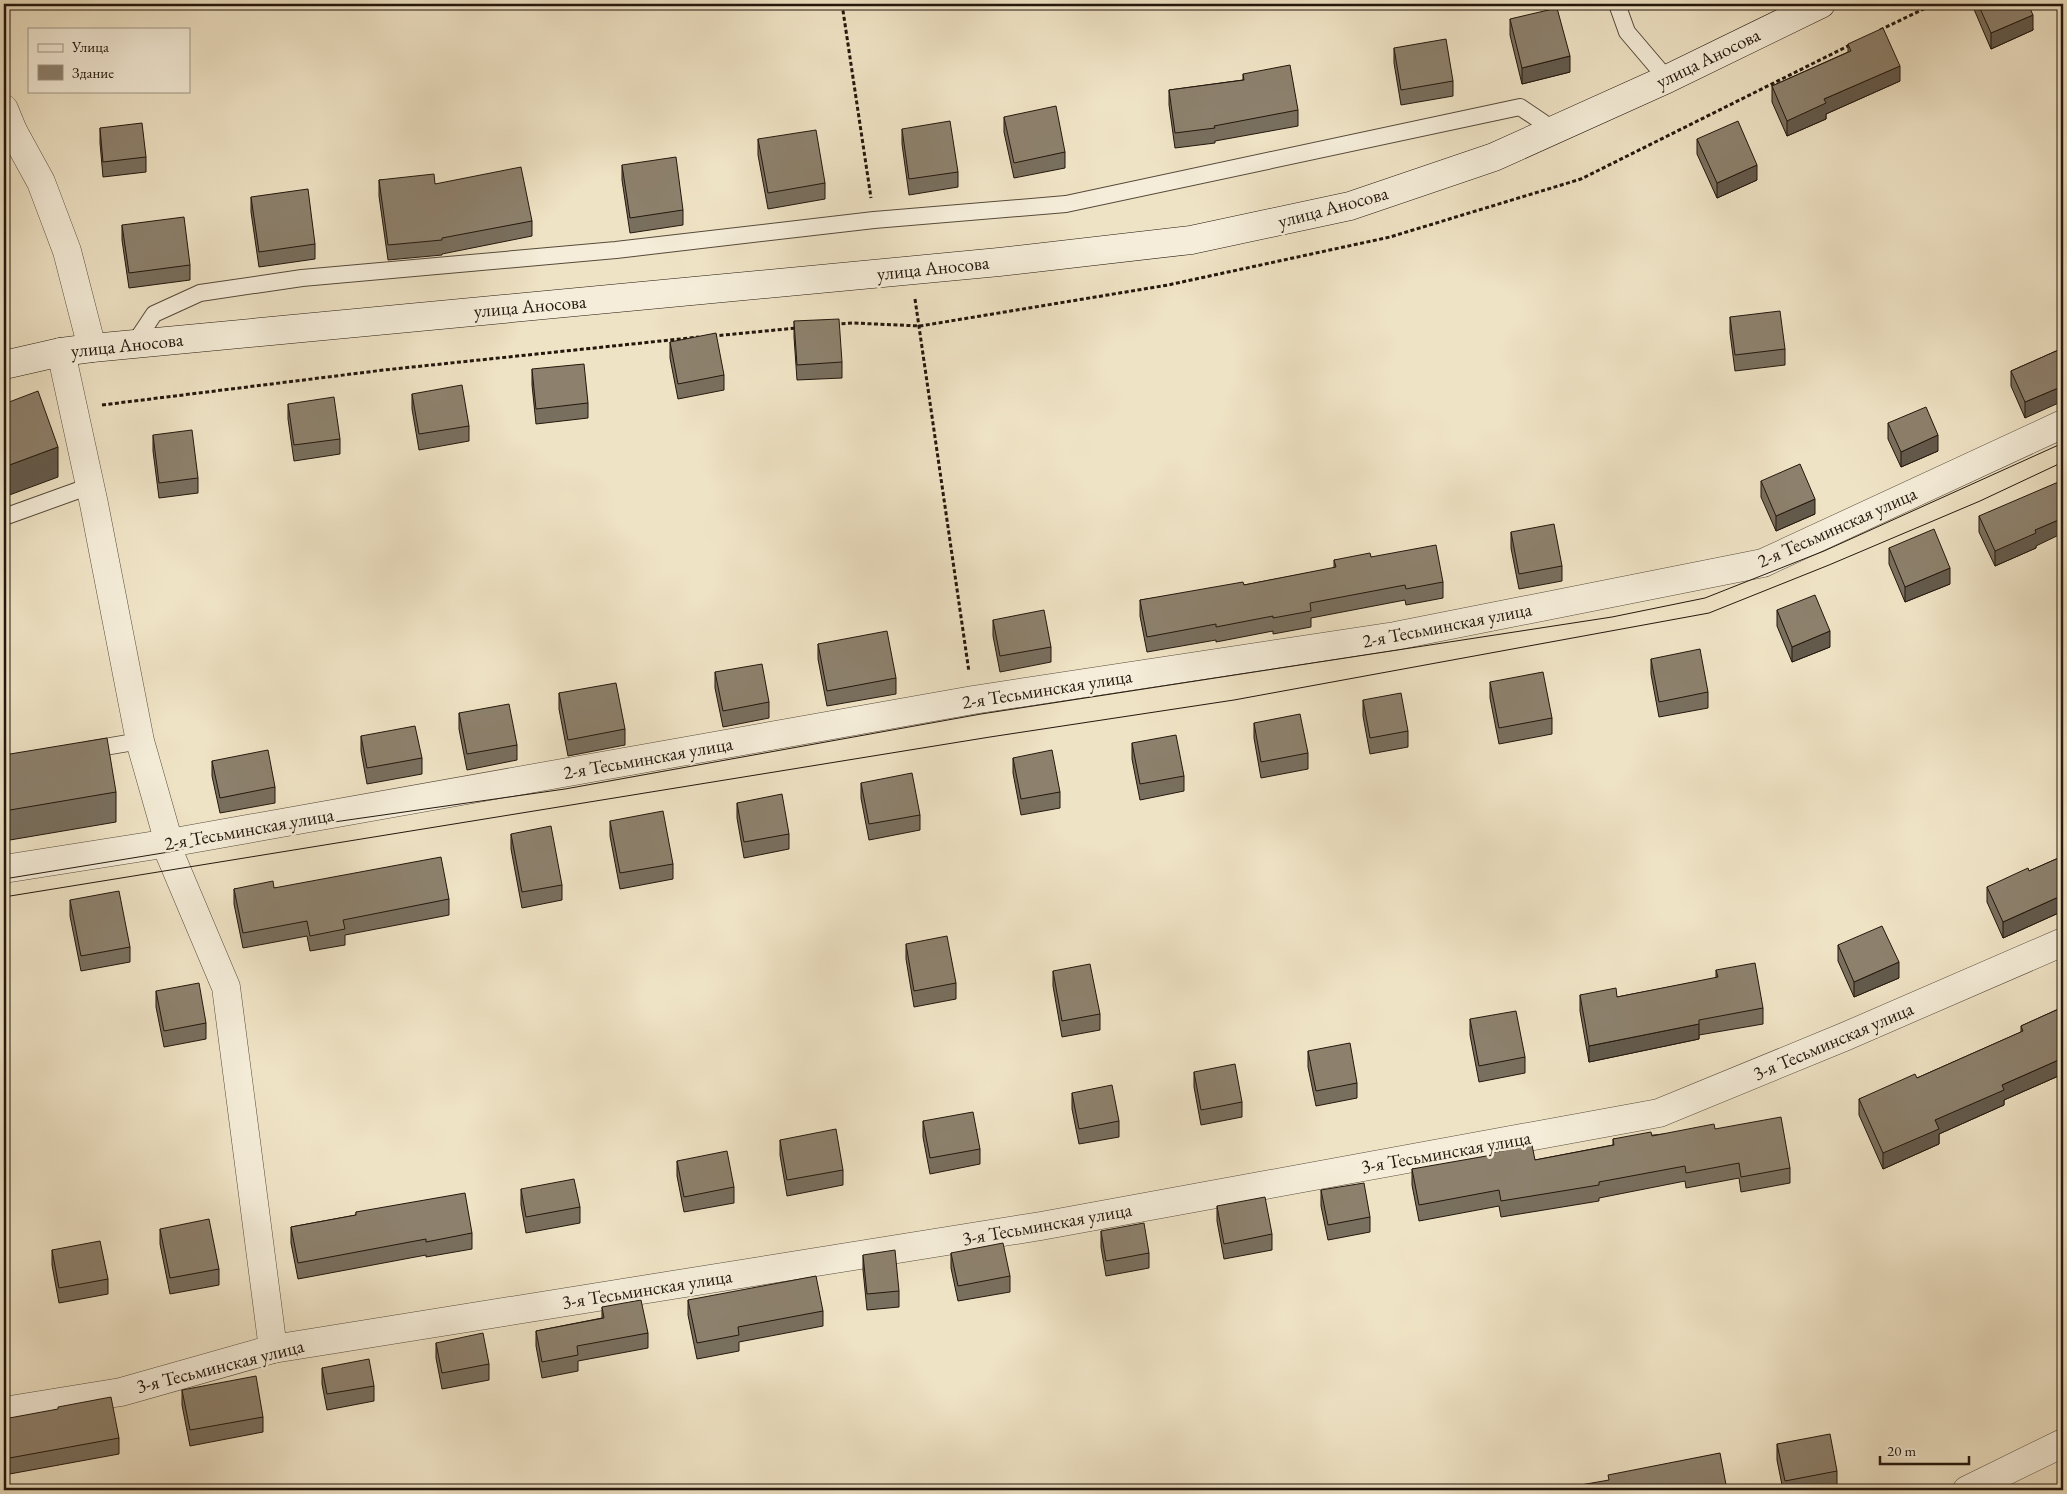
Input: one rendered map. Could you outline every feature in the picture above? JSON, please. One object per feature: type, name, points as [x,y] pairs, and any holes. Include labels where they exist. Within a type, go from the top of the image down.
[{"type":"street","name":"улица Аносова","points":[[4,365],[61,352],[92,348],[910,270],[1191,240],[1350,206],[1494,157],[1666,79],[1821,4]]},
{"type":"street","points":[[7,122],[41,182],[67,251],[92,348]]},
{"type":"street","points":[[61,352],[90,486],[140,741],[170,852],[226,987],[274,1349]]},
{"type":"street","name":"2-я Тесьминская улица","points":[[4,869],[169,843],[973,700],[1395,636],[1763,564],[2063,424]]},
{"type":"street","name":"3-я Тесьминская улица","points":[[4,1411],[121,1392],[274,1349],[1041,1226],[1659,1113],[1844,1037],[2063,942]]},
{"type":"street","points":[[1967,1490],[2063,1443]]},
{"type":"lane","points":[[1617,4],[1627,32],[1666,79]]},
{"type":"lane","points":[[134,344],[154,314],[200,293],[302,278],[606,251],[874,220],[1066,204],[1520,107],[1554,130]]},
{"type":"lane","points":[[4,517],[90,486]]},
{"type":"lane","points":[[72,753],[140,741]]},
{"type":"path","points":[[842,4],[874,220]]},
{"type":"path","points":[[910,270],[973,700]]},
{"type":"building","points":[[1978,4],[2028,4],[2033,15],[1991,33]]},
{"type":"building","points":[[1557,8],[1570,56],[1522,68],[1510,19]]},
{"type":"building","points":[[1883,28],[1900,66],[1824,99],[1826,103],[1787,121],[1772,86],[1851,51],[1848,44]]},
{"type":"building","points":[[1446,39],[1453,81],[1401,90],[1394,48]]},
{"type":"building","points":[[1290,65],[1298,110],[1214,126],[1215,128],[1175,133],[1169,90],[1244,80],[1243,74]]},
{"type":"building","points":[[1056,106],[1065,152],[1014,163],[1004,117]]},
{"type":"building","points":[[950,121],[958,172],[909,179],[902,129]]},
{"type":"building","points":[[1738,121],[1757,165],[1717,183],[1697,139]]},
{"type":"building","points":[[142,123],[146,157],[103,162],[100,128]]},
{"type":"building","points":[[816,130],[825,183],[768,193],[758,139]]},
{"type":"building","points":[[676,157],[683,210],[630,218],[622,165]]},
{"type":"building","points":[[521,167],[532,221],[442,238],[442,240],[388,245],[379,180],[434,174],[435,184]]},
{"type":"building","points":[[308,189],[315,244],[259,252],[251,197]]},
{"type":"building","points":[[184,217],[190,265],[129,273],[122,225]]},
{"type":"building","points":[[1780,311],[1785,349],[1735,355],[1730,317]]},
{"type":"building","points":[[839,319],[842,362],[797,365],[794,321]]},
{"type":"building","points":[[716,333],[724,375],[678,384],[670,342]]},
{"type":"building","points":[[2063,348],[2063,386],[2025,402],[2011,371]]},
{"type":"building","points":[[584,364],[588,403],[536,409],[532,369]]},
{"type":"building","points":[[462,385],[469,426],[419,434],[412,394]]},
{"type":"building","points":[[38,391],[58,447],[4,467],[4,404]]},
{"type":"building","points":[[334,397],[340,439],[294,445],[288,404]]},
{"type":"building","points":[[1926,407],[1938,435],[1901,452],[1888,423]]},
{"type":"building","points":[[192,430],[198,478],[159,483],[153,435]]},
{"type":"building","points":[[1800,464],[1815,499],[1776,516],[1761,481]]},
{"type":"building","points":[[2063,480],[2063,518],[2035,530],[2036,533],[1995,551],[1979,516]]},
{"type":"building","points":[[1554,524],[1562,566],[1519,574],[1511,532]]},
{"type":"building","points":[[1934,529],[1950,568],[1905,587],[1889,548]]},
{"type":"building","points":[[1436,545],[1443,582],[1406,589],[1405,585],[1310,603],[1311,611],[1216,627],[1216,624],[1147,637],[1140,600],[1243,582],[1244,585],[1336,567],[1334,560],[1370,553],[1371,557]]},
{"type":"building","points":[[1815,595],[1830,631],[1792,647],[1777,610]]},
{"type":"building","points":[[1044,610],[1051,647],[1000,656],[993,620]]},
{"type":"building","points":[[887,631],[896,678],[827,691],[818,644]]},
{"type":"building","points":[[1700,649],[1708,692],[1659,702],[1651,659]]},
{"type":"building","points":[[762,664],[769,702],[723,711],[715,672]]},
{"type":"building","points":[[1543,672],[1552,718],[1499,728],[1490,682]]},
{"type":"building","points":[[616,683],[625,729],[568,740],[559,693]]},
{"type":"building","points":[[1401,693],[1408,731],[1370,738],[1363,700]]},
{"type":"building","points":[[509,704],[517,745],[467,754],[459,713]]},
{"type":"building","points":[[1300,714],[1308,753],[1261,762],[1254,723]]},
{"type":"building","points":[[415,726],[422,758],[367,768],[361,736]]},
{"type":"building","points":[[1176,735],[1184,776],[1140,784],[1132,743]]},
{"type":"building","points":[[107,738],[116,792],[4,811],[4,755]]},
{"type":"building","points":[[268,750],[275,787],[220,798],[212,761]]},
{"type":"building","points":[[1052,750],[1060,792],[1021,799],[1013,758]]},
{"type":"building","points":[[912,773],[920,815],[869,824],[861,783]]},
{"type":"building","points":[[782,794],[789,834],[744,842],[737,803]]},
{"type":"building","points":[[663,811],[673,864],[620,873],[610,821]]},
{"type":"building","points":[[551,826],[562,885],[522,892],[511,834]]},
{"type":"building","points":[[2063,856],[2063,895],[2003,922],[1987,887],[2028,868],[2029,871]]},
{"type":"building","points":[[441,857],[449,899],[343,920],[345,929],[310,936],[307,921],[243,933],[234,889],[273,881],[274,888]]},
{"type":"building","points":[[119,891],[130,947],[81,956],[70,900]]},
{"type":"building","points":[[1882,926],[1899,962],[1854,982],[1838,945]]},
{"type":"building","points":[[947,936],[956,983],[914,991],[906,944]]},
{"type":"building","points":[[1755,963],[1763,1008],[1699,1020],[1699,1024],[1589,1046],[1580,995],[1616,988],[1617,997],[1718,977],[1716,970]]},
{"type":"building","points":[[1090,964],[1100,1014],[1062,1021],[1053,971]]},
{"type":"building","points":[[199,983],[206,1023],[164,1031],[156,991]]},
{"type":"building","points":[[2063,1007],[2063,1058],[2002,1085],[2004,1090],[1935,1120],[1939,1129],[1883,1153],[1859,1099],[1915,1074],[1917,1078],[2023,1031],[2021,1026]]},
{"type":"building","points":[[1516,1011],[1525,1057],[1479,1066],[1470,1019]]},
{"type":"building","points":[[1350,1043],[1357,1083],[1316,1091],[1308,1051]]},
{"type":"building","points":[[1235,1064],[1242,1102],[1201,1110],[1194,1072]]},
{"type":"building","points":[[1112,1085],[1119,1121],[1079,1129],[1072,1093]]},
{"type":"building","points":[[973,1112],[980,1149],[930,1158],[923,1121]]},
{"type":"building","points":[[1781,1117],[1790,1168],[1741,1177],[1739,1163],[1686,1173],[1685,1166],[1599,1182],[1599,1185],[1501,1201],[1499,1190],[1419,1205],[1412,1169],[1492,1155],[1492,1153],[1532,1145],[1535,1160],[1614,1145],[1613,1139],[1651,1132],[1652,1136],[1714,1124],[1715,1129]]},
{"type":"building","points":[[836,1129],[843,1170],[787,1180],[780,1140]]},
{"type":"building","points":[[727,1151],[734,1187],[684,1197],[677,1161]]},
{"type":"building","points":[[574,1179],[580,1207],[526,1217],[521,1189]]},
{"type":"building","points":[[1364,1183],[1370,1217],[1328,1225],[1321,1190]]},
{"type":"building","points":[[465,1193],[472,1233],[426,1242],[426,1239],[298,1263],[291,1227],[356,1215],[356,1212]]},
{"type":"building","points":[[1265,1197],[1272,1234],[1224,1244],[1217,1206]]},
{"type":"building","points":[[209,1219],[219,1269],[170,1278],[160,1229]]},
{"type":"building","points":[[1144,1223],[1149,1253],[1106,1261],[1101,1231]]},
{"type":"building","points":[[100,1241],[108,1279],[59,1288],[52,1250]]},
{"type":"building","points":[[1003,1243],[1010,1276],[958,1286],[951,1253]]},
{"type":"building","points":[[895,1250],[899,1291],[867,1294],[863,1255]]},
{"type":"building","points":[[816,1276],[823,1311],[738,1327],[739,1335],[697,1343],[688,1300]]},
{"type":"building","points":[[641,1300],[648,1333],[577,1346],[578,1355],[542,1362],[536,1331],[604,1318],[602,1307]]},
{"type":"building","points":[[483,1333],[489,1364],[442,1373],[436,1343]]},
{"type":"building","points":[[369,1359],[374,1386],[327,1394],[322,1368]]},
{"type":"building","points":[[256,1376],[263,1417],[190,1430],[182,1390]]},
{"type":"building","points":[[111,1397],[119,1438],[4,1459],[4,1419]]},
{"type":"building","points":[[1830,1434],[1837,1471],[1785,1481],[1777,1444]]},
{"type":"building","points":[[1720,1453],[1727,1490],[1552,1490],[1609,1480],[1608,1475]]},
{"type":"tram line","points":[[4,879],[169,852],[250,834],[565,789],[981,714],[1612,617],[1705,598],[1824,551],[2063,443]]},
{"type":"tram line","points":[[4,897],[990,737],[1234,700],[1709,613],[1980,501],[2063,462]]}]
